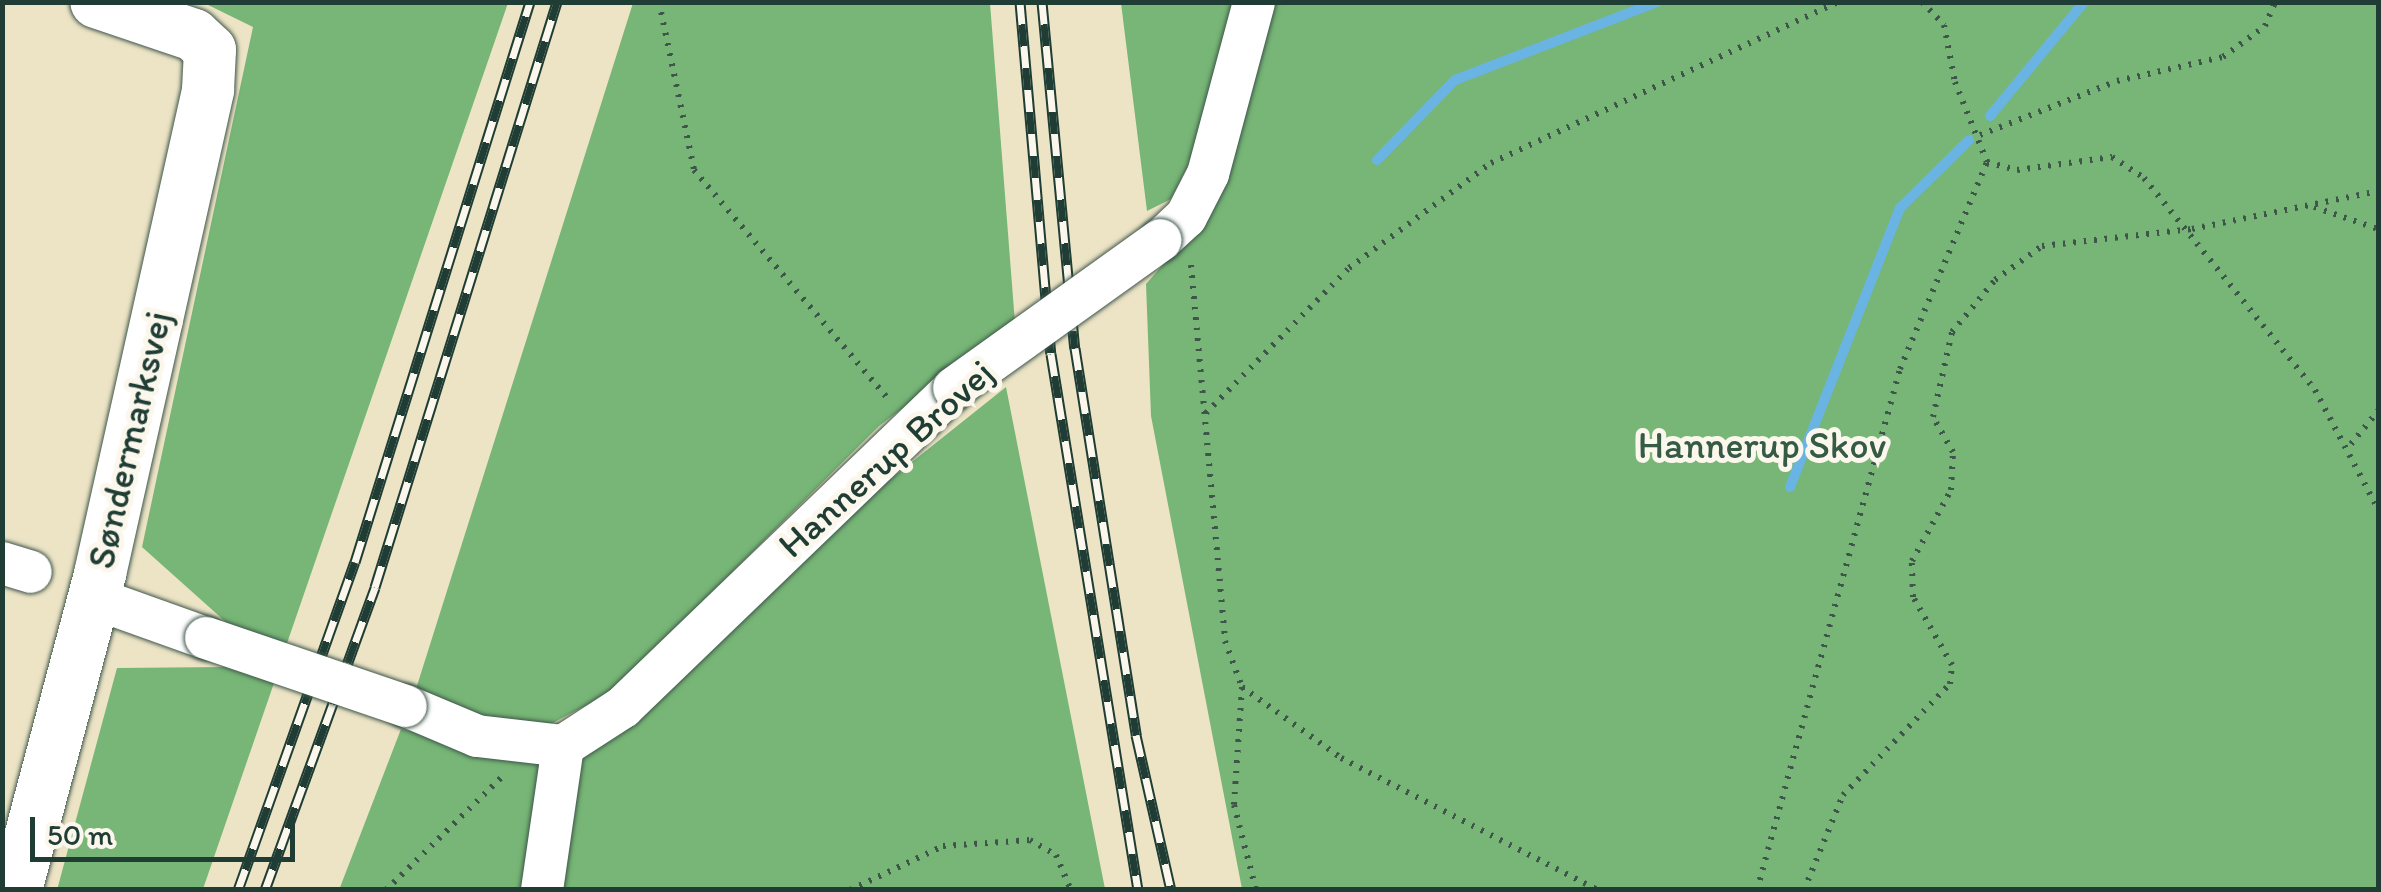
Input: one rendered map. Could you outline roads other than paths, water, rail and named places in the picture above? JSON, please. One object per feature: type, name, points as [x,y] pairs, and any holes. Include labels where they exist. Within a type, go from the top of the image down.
[{"type":"street","name":"Søndermarksvej","points":[[16,890],[18,823],[94,598],[210,50],[194,35],[96,2]]},
{"type":"street","name":"Hannerup Brovej","points":[[544,744],[624,707],[954,388],[1174,228],[1208,174],[1254,2]]},
{"type":"street","points":[[94,598],[406,706],[544,744],[542,890]]},
{"type":"waterway","points":[[1377,160],[1455,80],[1657,2]]},
{"type":"waterway","points":[[1990,116],[2084,2]]},
{"type":"waterway","points":[[1790,487],[1900,208],[1969,140]]},
{"type":"railway","points":[[238,890],[355,562],[530,2]]},
{"type":"railway","points":[[265,890],[375,587],[557,2]]},
{"type":"railway","points":[[1020,2],[1051,354],[1138,890]]},
{"type":"railway","points":[[1042,2],[1075,348],[1136,735],[1171,890]]},
{"type":"park label","name":"Hannerup Skov","points":[[1762,446]]}]
